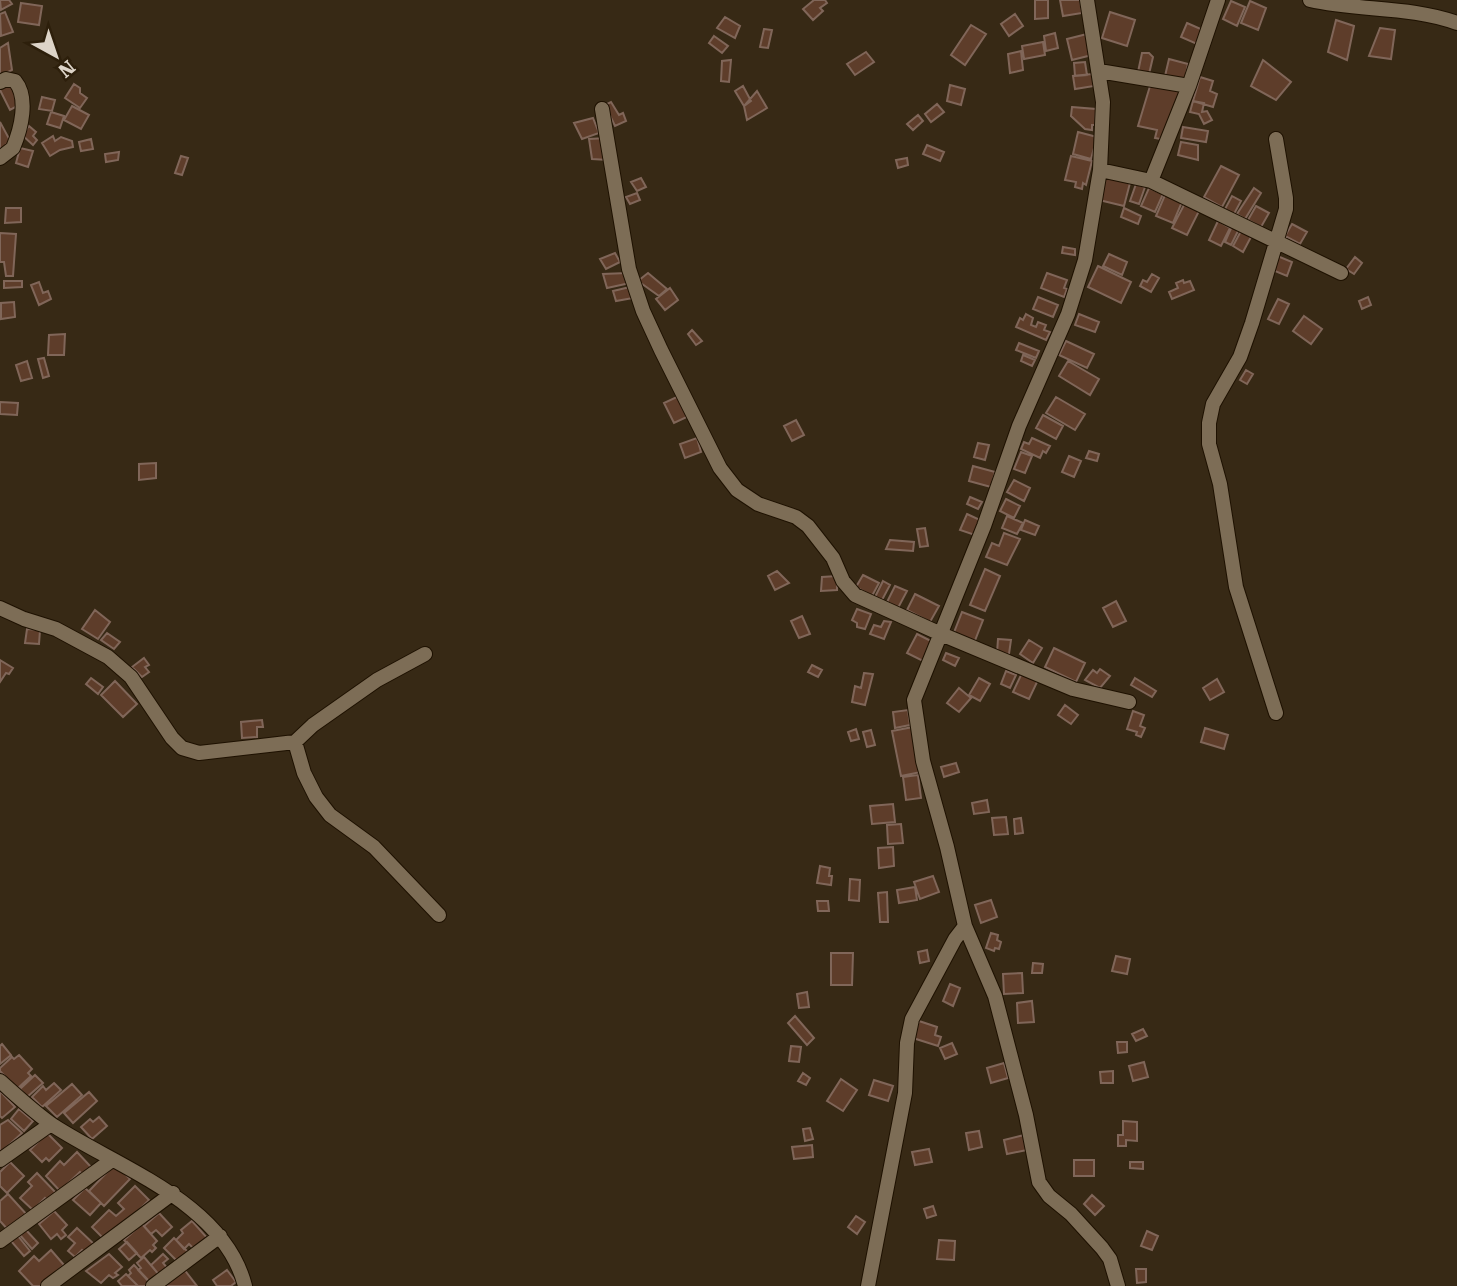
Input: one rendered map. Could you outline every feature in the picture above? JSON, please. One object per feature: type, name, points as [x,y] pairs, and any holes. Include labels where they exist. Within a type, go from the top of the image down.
[{"type":"street","points":[[1087,0],[1103,102],[1100,170],[1091,233],[1068,314],[1019,426],[984,526],[914,700],[923,761],[965,926],[995,996],[1026,1115],[1039,1182],[1049,1196],[1071,1214],[1102,1248],[1110,1259],[1118,1286]]},
{"type":"street","points":[[1151,181],[1189,86],[1218,0]]},
{"type":"street","points":[[1310,0],[1338,6],[1394,6],[1457,23]]},
{"type":"street","points":[[1099,71],[1189,86]]},
{"type":"street","points":[[0,82],[6,79],[15,80],[23,103],[13,148],[0,158]]},
{"type":"street","points":[[602,109],[616,179],[620,221],[643,311],[720,468],[737,490],[758,504],[796,517],[808,526],[833,558],[843,581],[855,595],[1073,689],[1129,702]]},
{"type":"street","points":[[1276,139],[1286,209],[1244,346],[1213,404],[1209,423],[1209,444],[1220,484],[1236,587],[1276,713]]},
{"type":"street","points":[[1100,170],[1151,181],[1341,273]]},
{"type":"street","points":[[0,608],[56,629],[108,657],[131,677],[172,738],[183,748],[199,753],[295,741],[313,724],[377,680],[425,654]]},
{"type":"street","points":[[295,741],[304,773],[316,797],[330,815],[374,847],[439,915]]},
{"type":"street","points":[[868,1286],[905,1093],[907,1043],[912,1019],[955,939],[965,926]]},
{"type":"street","points":[[0,1081],[51,1124],[173,1194],[219,1237],[240,1266],[245,1286]]},
{"type":"street","points":[[0,1160],[51,1124]]},
{"type":"street","points":[[0,1241],[112,1160]]},
{"type":"street","points":[[48,1286],[173,1194]]},
{"type":"street","points":[[153,1286],[219,1237]]},
{"type":"building","points":[[0,0],[9,0],[12,4],[1,10]]},
{"type":"building","points":[[814,0],[825,0],[827,3],[820,8],[823,11],[813,20],[803,9]]},
{"type":"building","points":[[1035,0],[1048,0],[1048,18],[1035,19]]},
{"type":"building","points":[[1060,0],[1080,0],[1082,13],[1063,16]]},
{"type":"building","points":[[1231,1],[1245,7],[1237,26],[1223,19]]},
{"type":"building","points":[[1250,1],[1266,8],[1258,30],[1241,23]]},
{"type":"building","points":[[21,3],[42,6],[39,25],[18,22]]},
{"type":"building","points":[[5,12],[13,32],[1,36],[0,14]]},
{"type":"building","points":[[1110,12],[1135,20],[1127,46],[1102,38]]},
{"type":"building","points":[[1015,14],[1023,26],[1009,36],[1001,24]]},
{"type":"building","points":[[725,17],[740,26],[735,38],[717,28]]},
{"type":"building","points":[[1336,20],[1354,26],[1347,60],[1328,52]]},
{"type":"building","points":[[1187,23],[1203,30],[1197,44],[1181,37]]},
{"type":"building","points":[[971,25],[986,34],[965,65],[951,55]]},
{"type":"building","points":[[1380,28],[1395,30],[1391,59],[1369,56]]},
{"type":"building","points":[[764,29],[772,30],[768,48],[760,47]]},
{"type":"building","points":[[1055,33],[1058,48],[1046,51],[1044,36]]},
{"type":"building","points":[[1087,34],[1092,55],[1072,60],[1067,39]]},
{"type":"building","points":[[714,36],[728,46],[722,53],[709,43]]},
{"type":"building","points":[[1043,42],[1045,55],[1024,59],[1022,46]]},
{"type":"building","points":[[8,43],[12,70],[0,76],[0,48]]},
{"type":"building","points":[[1021,51],[1023,70],[1010,73],[1008,54]]},
{"type":"building","points":[[866,52],[874,62],[855,75],[847,64]]},
{"type":"building","points":[[1142,53],[1149,53],[1153,57],[1149,74],[1138,72]]},
{"type":"building","points":[[1169,59],[1188,64],[1185,80],[1165,76]]},
{"type":"building","points":[[731,60],[729,82],[721,81],[722,61]]},
{"type":"building","points":[[1263,60],[1291,82],[1276,100],[1251,86]]},
{"type":"building","points":[[1085,62],[1087,75],[1075,76],[1074,63]]},
{"type":"building","points":[[1092,74],[1094,86],[1075,89],[1073,76]]},
{"type":"building","points":[[1200,77],[1213,81],[1210,91],[1217,94],[1213,107],[1193,101]]},
{"type":"building","points":[[10,81],[21,104],[10,110],[0,86]]},
{"type":"building","points":[[74,84],[87,98],[80,108],[65,98]]},
{"type":"building","points":[[950,85],[965,89],[961,105],[947,101]]},
{"type":"building","points":[[743,86],[751,101],[744,106],[735,91]]},
{"type":"building","points":[[1150,86],[1183,91],[1166,140],[1155,138],[1157,130],[1138,126]]},
{"type":"building","points":[[757,91],[767,108],[747,120],[744,106]]},
{"type":"building","points":[[42,97],[55,100],[52,111],[39,109]]},
{"type":"building","points":[[1193,101],[1204,103],[1202,112],[1207,111],[1212,120],[1204,124],[1199,114],[1190,112]]},
{"type":"building","points":[[611,102],[619,115],[623,113],[626,121],[615,126],[605,105]]},
{"type":"building","points":[[937,104],[944,112],[931,122],[925,114]]},
{"type":"building","points":[[72,106],[89,115],[81,129],[64,120]]},
{"type":"building","points":[[1072,107],[1096,109],[1092,130],[1085,129],[1071,116]]},
{"type":"building","points":[[51,112],[64,116],[60,128],[47,124]]},
{"type":"building","points":[[918,115],[923,121],[913,130],[907,124]]},
{"type":"building","points":[[593,118],[599,133],[582,139],[574,123]]},
{"type":"building","points":[[0,122],[13,146],[0,153]]},
{"type":"building","points":[[29,126],[36,132],[33,136],[37,140],[33,145],[22,135]]},
{"type":"building","points":[[1183,127],[1208,131],[1206,142],[1181,138]]},
{"type":"building","points":[[1078,132],[1097,137],[1091,159],[1073,154]]},
{"type":"building","points":[[53,136],[55,141],[61,137],[72,141],[73,147],[50,156],[42,143]]},
{"type":"building","points":[[606,138],[608,160],[592,159],[589,139]]},
{"type":"building","points":[[91,139],[93,149],[81,151],[79,142]]},
{"type":"building","points":[[1181,142],[1198,145],[1198,160],[1178,155]]},
{"type":"building","points":[[927,145],[944,152],[940,161],[923,154]]},
{"type":"building","points":[[20,148],[33,151],[28,167],[16,163]]},
{"type":"building","points":[[119,152],[118,160],[106,162],[105,154]]},
{"type":"building","points":[[181,156],[188,158],[182,175],[175,173]]},
{"type":"building","points":[[1071,156],[1092,161],[1086,185],[1083,183],[1082,189],[1075,187],[1076,182],[1065,180]]},
{"type":"building","points":[[907,158],[908,165],[898,168],[896,160]]},
{"type":"building","points":[[1221,166],[1239,175],[1222,207],[1204,197]]},
{"type":"building","points":[[1105,177],[1130,183],[1124,206],[1099,200]]},
{"type":"building","points":[[641,178],[646,187],[637,191],[631,182]]},
{"type":"building","points":[[1136,184],[1145,187],[1139,204],[1130,201]]},
{"type":"building","points":[[1149,188],[1163,194],[1155,212],[1141,206]]},
{"type":"building","points":[[1254,188],[1261,193],[1245,219],[1237,214]]},
{"type":"building","points":[[637,193],[640,200],[630,204],[626,197]]},
{"type":"building","points":[[1165,195],[1182,202],[1173,223],[1156,216]]},
{"type":"building","points":[[1232,196],[1241,201],[1234,214],[1225,209]]},
{"type":"building","points":[[1185,203],[1200,209],[1187,235],[1172,228]]},
{"type":"building","points":[[1256,206],[1269,213],[1261,227],[1248,220]]},
{"type":"building","points":[[6,208],[21,208],[21,222],[5,223]]},
{"type":"building","points":[[1124,208],[1141,216],[1138,224],[1121,217]]},
{"type":"building","points":[[1218,221],[1230,228],[1221,246],[1209,240]]},
{"type":"building","points":[[1292,224],[1307,232],[1300,244],[1285,236]]},
{"type":"building","points":[[1232,226],[1239,229],[1231,245],[1225,242]]},
{"type":"building","points":[[1241,231],[1252,235],[1243,252],[1233,246]]},
{"type":"building","points":[[0,233],[16,234],[13,276],[6,276],[4,262],[0,262]]},
{"type":"building","points":[[1063,247],[1075,249],[1075,255],[1062,253]]},
{"type":"building","points":[[615,253],[620,262],[606,269],[600,259]]},
{"type":"building","points":[[1109,254],[1127,262],[1122,275],[1103,266]]},
{"type":"building","points":[[1275,255],[1292,262],[1287,276],[1270,269]]},
{"type":"building","points":[[1355,257],[1362,263],[1354,274],[1346,269]]},
{"type":"building","points":[[1098,266],[1131,282],[1121,303],[1088,287]]},
{"type":"building","points":[[627,273],[630,283],[607,288],[603,274]]},
{"type":"building","points":[[648,273],[667,289],[659,296],[638,281]]},
{"type":"building","points":[[1047,273],[1067,280],[1064,297],[1041,288]]},
{"type":"building","points":[[1152,274],[1159,278],[1151,292],[1140,286],[1143,280],[1147,282]]},
{"type":"building","points":[[1183,280],[1184,283],[1190,281],[1194,290],[1172,299],[1169,292],[1178,288],[1176,283]]},
{"type":"building","points":[[4,281],[22,281],[22,287],[4,288]]},
{"type":"building","points":[[39,282],[43,293],[48,291],[51,299],[39,305],[31,285]]},
{"type":"building","points":[[630,287],[633,298],[616,301],[613,291]]},
{"type":"building","points":[[670,288],[678,300],[665,310],[656,299]]},
{"type":"building","points":[[1038,297],[1058,305],[1053,317],[1033,309]]},
{"type":"building","points":[[1368,297],[1371,305],[1362,309],[1359,301]]},
{"type":"building","points":[[1278,299],[1289,304],[1279,324],[1268,319]]},
{"type":"building","points":[[14,302],[15,317],[1,319],[1,303]]},
{"type":"building","points":[[1026,314],[1033,318],[1031,325],[1036,327],[1038,322],[1046,325],[1044,330],[1050,332],[1046,340],[1016,327],[1020,318],[1023,320]]},
{"type":"building","points":[[1079,314],[1099,322],[1095,332],[1075,325]]},
{"type":"building","points":[[1304,316],[1322,329],[1311,344],[1293,331]]},
{"type":"building","points":[[692,330],[702,341],[696,345],[688,334]]},
{"type":"building","points":[[65,334],[64,355],[48,355],[49,335]]},
{"type":"building","points":[[1066,341],[1094,354],[1087,368],[1059,355]]},
{"type":"building","points":[[1019,343],[1039,351],[1036,358],[1016,350]]},
{"type":"building","points":[[1023,355],[1035,360],[1032,366],[1021,361]]},
{"type":"building","points":[[44,358],[49,376],[43,378],[38,359]]},
{"type":"building","points":[[27,361],[32,378],[21,381],[16,365]]},
{"type":"building","points":[[1068,361],[1099,379],[1090,395],[1059,376]]},
{"type":"building","points":[[1246,370],[1253,374],[1247,384],[1240,380]]},
{"type":"building","points":[[681,395],[691,415],[674,423],[664,403]]},
{"type":"building","points":[[1056,397],[1085,414],[1075,430],[1046,413]]},
{"type":"building","points":[[0,402],[18,403],[17,415],[0,414]]},
{"type":"building","points":[[1043,415],[1063,426],[1056,439],[1036,428]]},
{"type":"building","points":[[796,420],[804,435],[792,441],[784,426]]},
{"type":"building","points":[[697,438],[701,452],[685,458],[680,444]]},
{"type":"building","points":[[1032,438],[1050,446],[1046,453],[1043,451],[1040,458],[1021,449],[1024,442],[1029,444]]},
{"type":"building","points":[[978,443],[989,445],[985,460],[974,457]]},
{"type":"building","points":[[1089,451],[1099,454],[1097,461],[1086,458]]},
{"type":"building","points":[[1021,452],[1032,456],[1025,473],[1014,469]]},
{"type":"building","points":[[1069,456],[1081,461],[1074,477],[1062,472]]},
{"type":"building","points":[[156,463],[156,478],[139,480],[139,464]]},
{"type":"building","points":[[973,466],[995,472],[991,487],[969,481]]},
{"type":"building","points":[[1014,480],[1030,488],[1024,501],[1007,492]]},
{"type":"building","points":[[970,497],[982,502],[978,509],[967,504]]},
{"type":"building","points":[[1006,499],[1020,506],[1014,518],[1000,511]]},
{"type":"building","points":[[967,514],[980,520],[975,535],[960,530]]},
{"type":"building","points":[[1007,516],[1023,523],[1017,534],[1002,528]]},
{"type":"building","points":[[1025,520],[1039,526],[1035,535],[1021,530]]},
{"type":"building","points":[[925,528],[928,546],[920,547],[917,529]]},
{"type":"building","points":[[1004,533],[1020,539],[1007,565],[986,557],[992,543],[999,546]]},
{"type":"building","points":[[890,540],[914,542],[913,551],[886,549]]},
{"type":"building","points":[[985,569],[1000,576],[985,611],[970,605]]},
{"type":"building","points":[[777,571],[789,583],[775,590],[768,576]]},
{"type":"building","points":[[863,575],[879,583],[872,596],[856,587]]},
{"type":"building","points":[[837,576],[837,590],[821,591],[822,577]]},
{"type":"building","points":[[883,581],[890,585],[882,600],[875,597]]},
{"type":"building","points":[[895,586],[907,591],[898,608],[887,602]]},
{"type":"building","points":[[915,594],[939,606],[930,622],[907,610]]},
{"type":"building","points":[[1116,601],[1126,621],[1113,627],[1103,608]]},
{"type":"building","points":[[857,609],[871,614],[865,629],[857,627],[857,623],[852,620]]},
{"type":"building","points":[[95,610],[110,622],[98,639],[82,629]]},
{"type":"building","points":[[962,612],[983,620],[974,643],[953,635]]},
{"type":"building","points":[[802,616],[810,634],[799,638],[791,621]]},
{"type":"building","points":[[884,621],[891,622],[884,639],[870,634],[874,625],[881,627]]},
{"type":"building","points":[[27,629],[40,630],[39,644],[25,643]]},
{"type":"building","points":[[107,633],[120,642],[114,649],[101,640]]},
{"type":"building","points":[[917,634],[933,642],[923,661],[907,653]]},
{"type":"building","points":[[998,639],[1011,640],[1009,654],[997,653]]},
{"type":"building","points":[[1029,640],[1042,648],[1033,663],[1020,654]]},
{"type":"building","points":[[1054,648],[1085,663],[1076,682],[1045,667]]},
{"type":"building","points":[[946,653],[959,658],[955,666],[943,660]]},
{"type":"building","points":[[144,658],[149,665],[145,667],[149,672],[142,677],[132,667]]},
{"type":"building","points":[[0,660],[13,668],[0,682]]},
{"type":"building","points":[[812,665],[822,670],[818,677],[808,672]]},
{"type":"building","points":[[1100,669],[1110,676],[1100,688],[1085,680],[1093,670],[1097,673]]},
{"type":"building","points":[[1006,671],[1016,675],[1010,688],[1001,684]]},
{"type":"building","points":[[864,673],[873,674],[865,705],[852,702],[855,686],[861,688]]},
{"type":"building","points":[[1022,673],[1038,680],[1029,699],[1013,692]]},
{"type":"building","points":[[91,678],[103,687],[98,694],[86,684]]},
{"type":"building","points":[[979,678],[990,684],[980,701],[969,695]]},
{"type":"building","points":[[1135,678],[1156,691],[1152,697],[1131,685]]},
{"type":"building","points":[[1217,679],[1224,692],[1210,700],[1203,688]]},
{"type":"building","points":[[115,681],[137,704],[123,717],[101,695]]},
{"type":"building","points":[[959,688],[971,698],[959,712],[947,703]]},
{"type":"building","points":[[1065,705],[1078,715],[1071,724],[1058,715]]},
{"type":"building","points":[[908,710],[910,725],[895,728],[893,712]]},
{"type":"building","points":[[1133,711],[1144,715],[1140,726],[1145,728],[1141,737],[1136,735],[1137,732],[1127,729]]},
{"type":"building","points":[[262,720],[263,727],[257,727],[257,737],[242,738],[241,722]]},
{"type":"building","points":[[913,727],[921,772],[901,776],[892,731]]},
{"type":"building","points":[[1205,728],[1228,735],[1224,749],[1201,742]]},
{"type":"building","points":[[856,729],[859,739],[851,741],[848,732]]},
{"type":"building","points":[[871,730],[875,745],[867,747],[863,732]]},
{"type":"building","points":[[956,763],[959,772],[944,777],[941,767]]},
{"type":"building","points":[[918,775],[921,798],[906,800],[903,777]]},
{"type":"building","points":[[987,800],[989,812],[974,814],[972,803]]},
{"type":"building","points":[[893,804],[895,822],[872,824],[870,806]]},
{"type":"building","points":[[1006,817],[1008,834],[994,835],[992,818]]},
{"type":"building","points":[[1021,818],[1023,833],[1015,834],[1014,819]]},
{"type":"building","points":[[901,824],[903,843],[888,844],[887,825]]},
{"type":"building","points":[[893,847],[894,866],[879,868],[878,848]]},
{"type":"building","points":[[820,866],[830,868],[831,885],[817,883]]},
{"type":"building","points":[[933,876],[939,892],[920,899],[914,882]]},
{"type":"building","points":[[850,879],[860,880],[859,901],[849,900]]},
{"type":"building","points":[[915,887],[917,900],[899,903],[897,890]]},
{"type":"building","points":[[887,892],[888,922],[880,922],[878,893]]},
{"type":"building","points":[[991,900],[997,917],[981,923],[975,905]]},
{"type":"building","points":[[817,901],[828,901],[829,911],[818,911]]},
{"type":"building","points":[[991,933],[998,935],[997,940],[1001,942],[999,949],[995,948],[994,951],[986,948]]},
{"type":"building","points":[[927,950],[929,961],[920,963],[918,952]]},
{"type":"building","points":[[831,953],[853,953],[852,985],[831,985]]},
{"type":"building","points":[[1116,956],[1130,959],[1127,974],[1112,971]]},
{"type":"building","points":[[1033,963],[1043,964],[1042,973],[1032,973]]},
{"type":"building","points":[[1022,973],[1023,993],[1004,994],[1003,974]]},
{"type":"building","points":[[950,984],[960,988],[953,1006],[943,1001]]},
{"type":"building","points":[[807,992],[809,1007],[799,1008],[797,994]]},
{"type":"building","points":[[1032,1001],[1034,1022],[1018,1023],[1017,1003]]},
{"type":"building","points":[[795,1016],[814,1038],[807,1045],[788,1023]]},
{"type":"building","points":[[919,1021],[937,1027],[935,1035],[941,1037],[938,1046],[913,1038]]},
{"type":"building","points":[[1143,1029],[1147,1036],[1136,1041],[1132,1034]]},
{"type":"building","points":[[1117,1042],[1127,1042],[1127,1052],[1118,1053]]},
{"type":"building","points":[[952,1043],[957,1054],[945,1059],[940,1048]]},
{"type":"building","points":[[2,1044],[11,1055],[0,1064],[0,1046]]},
{"type":"building","points":[[791,1046],[801,1047],[799,1062],[789,1061]]},
{"type":"building","points":[[19,1055],[32,1069],[28,1073],[31,1076],[17,1089],[0,1068],[12,1057],[14,1059]]},
{"type":"building","points":[[1144,1062],[1148,1077],[1133,1081],[1129,1066]]},
{"type":"building","points":[[1004,1063],[1008,1078],[991,1083],[987,1068]]},
{"type":"building","points":[[1113,1071],[1113,1083],[1101,1083],[1100,1072]]},
{"type":"building","points":[[803,1073],[810,1078],[806,1085],[798,1081]]},
{"type":"building","points":[[35,1075],[43,1083],[27,1097],[20,1089]]},
{"type":"building","points":[[841,1079],[857,1090],[843,1111],[827,1101]]},
{"type":"building","points":[[874,1080],[893,1086],[888,1101],[869,1095]]},
{"type":"building","points":[[54,1083],[61,1090],[42,1107],[32,1097],[43,1086],[46,1090]]},
{"type":"building","points":[[72,1084],[82,1095],[57,1117],[46,1106]]},
{"type":"building","points":[[0,1091],[15,1107],[2,1118],[0,1116]]},
{"type":"building","points":[[89,1092],[97,1101],[73,1123],[64,1113]]},
{"type":"building","points":[[19,1109],[33,1121],[24,1131],[11,1119]]},
{"type":"building","points":[[99,1117],[107,1126],[92,1139],[81,1127],[90,1119],[93,1122]]},
{"type":"building","points":[[8,1120],[22,1133],[0,1153],[0,1125]]},
{"type":"building","points":[[1123,1121],[1137,1122],[1137,1141],[1126,1140],[1126,1146],[1118,1146],[1118,1135],[1123,1135]]},
{"type":"building","points":[[810,1128],[813,1139],[805,1141],[803,1129]]},
{"type":"building","points":[[979,1131],[982,1147],[969,1150],[966,1133]]},
{"type":"building","points":[[47,1133],[62,1148],[49,1161],[46,1158],[42,1162],[30,1150]]},
{"type":"building","points":[[1024,1135],[1027,1150],[1007,1154],[1004,1140]]},
{"type":"building","points":[[812,1145],[813,1157],[794,1159],[792,1147]]},
{"type":"building","points":[[929,1149],[932,1162],[915,1165],[912,1152]]},
{"type":"building","points":[[77,1152],[91,1167],[83,1175],[80,1172],[60,1191],[46,1176],[60,1161],[64,1165]]},
{"type":"building","points":[[1074,1160],[1094,1160],[1094,1176],[1074,1176]]},
{"type":"building","points":[[10,1162],[24,1176],[7,1193],[0,1186],[0,1172]]},
{"type":"building","points":[[1130,1162],[1143,1162],[1143,1169],[1130,1168]]},
{"type":"building","points":[[115,1164],[130,1179],[104,1206],[89,1191]]},
{"type":"building","points":[[37,1173],[58,1195],[50,1203],[45,1198],[33,1210],[20,1198],[32,1186],[28,1182]]},
{"type":"building","points":[[135,1186],[149,1200],[116,1233],[105,1240],[92,1227],[109,1210],[116,1216],[124,1209],[118,1203]]},
{"type":"building","points":[[85,1188],[101,1203],[90,1215],[73,1200]]},
{"type":"building","points":[[8,1194],[28,1216],[10,1232],[0,1221],[0,1201]]},
{"type":"building","points":[[1092,1195],[1104,1206],[1095,1215],[1084,1204]]},
{"type":"building","points":[[933,1206],[936,1215],[927,1218],[924,1209]]},
{"type":"building","points":[[54,1211],[67,1225],[62,1230],[66,1235],[61,1239],[57,1234],[51,1239],[39,1224]]},
{"type":"building","points":[[159,1213],[172,1227],[162,1236],[156,1230],[151,1234],[144,1226]]},
{"type":"building","points":[[856,1216],[865,1222],[857,1234],[848,1227]]},
{"type":"building","points":[[192,1221],[209,1240],[194,1249],[189,1244],[184,1249],[176,1240],[183,1233],[181,1230]]},
{"type":"building","points":[[142,1224],[157,1241],[153,1245],[156,1248],[141,1258],[124,1240]]},
{"type":"building","points":[[77,1228],[96,1246],[87,1255],[82,1250],[75,1257],[68,1251],[75,1243],[68,1237]]},
{"type":"building","points":[[26,1230],[38,1243],[32,1249],[20,1235]]},
{"type":"building","points":[[1147,1231],[1158,1236],[1152,1250],[1141,1246]]},
{"type":"building","points":[[18,1236],[30,1251],[24,1256],[11,1241]]},
{"type":"building","points":[[174,1238],[190,1254],[180,1264],[164,1248]]},
{"type":"building","points":[[939,1240],[955,1241],[954,1260],[937,1259]]},
{"type":"building","points":[[127,1242],[137,1253],[129,1260],[119,1249]]},
{"type":"building","points":[[51,1250],[64,1265],[41,1286],[33,1286],[19,1271],[34,1256],[39,1261]]},
{"type":"building","points":[[109,1254],[122,1267],[115,1273],[118,1275],[113,1278],[109,1275],[101,1283],[86,1271]]},
{"type":"building","points":[[163,1254],[168,1259],[163,1263],[168,1269],[160,1276],[151,1265]]},
{"type":"building","points":[[144,1257],[160,1276],[151,1284],[138,1270],[141,1268],[137,1263]]},
{"type":"building","points":[[134,1265],[150,1282],[145,1286],[138,1286],[128,1276]]},
{"type":"building","points":[[183,1268],[197,1286],[163,1286]]},
{"type":"building","points":[[1136,1269],[1146,1269],[1146,1282],[1137,1283]]},
{"type":"building","points":[[227,1270],[236,1282],[231,1286],[217,1286],[213,1280]]},
{"type":"building","points":[[126,1274],[138,1286],[122,1286],[118,1281]]}]
